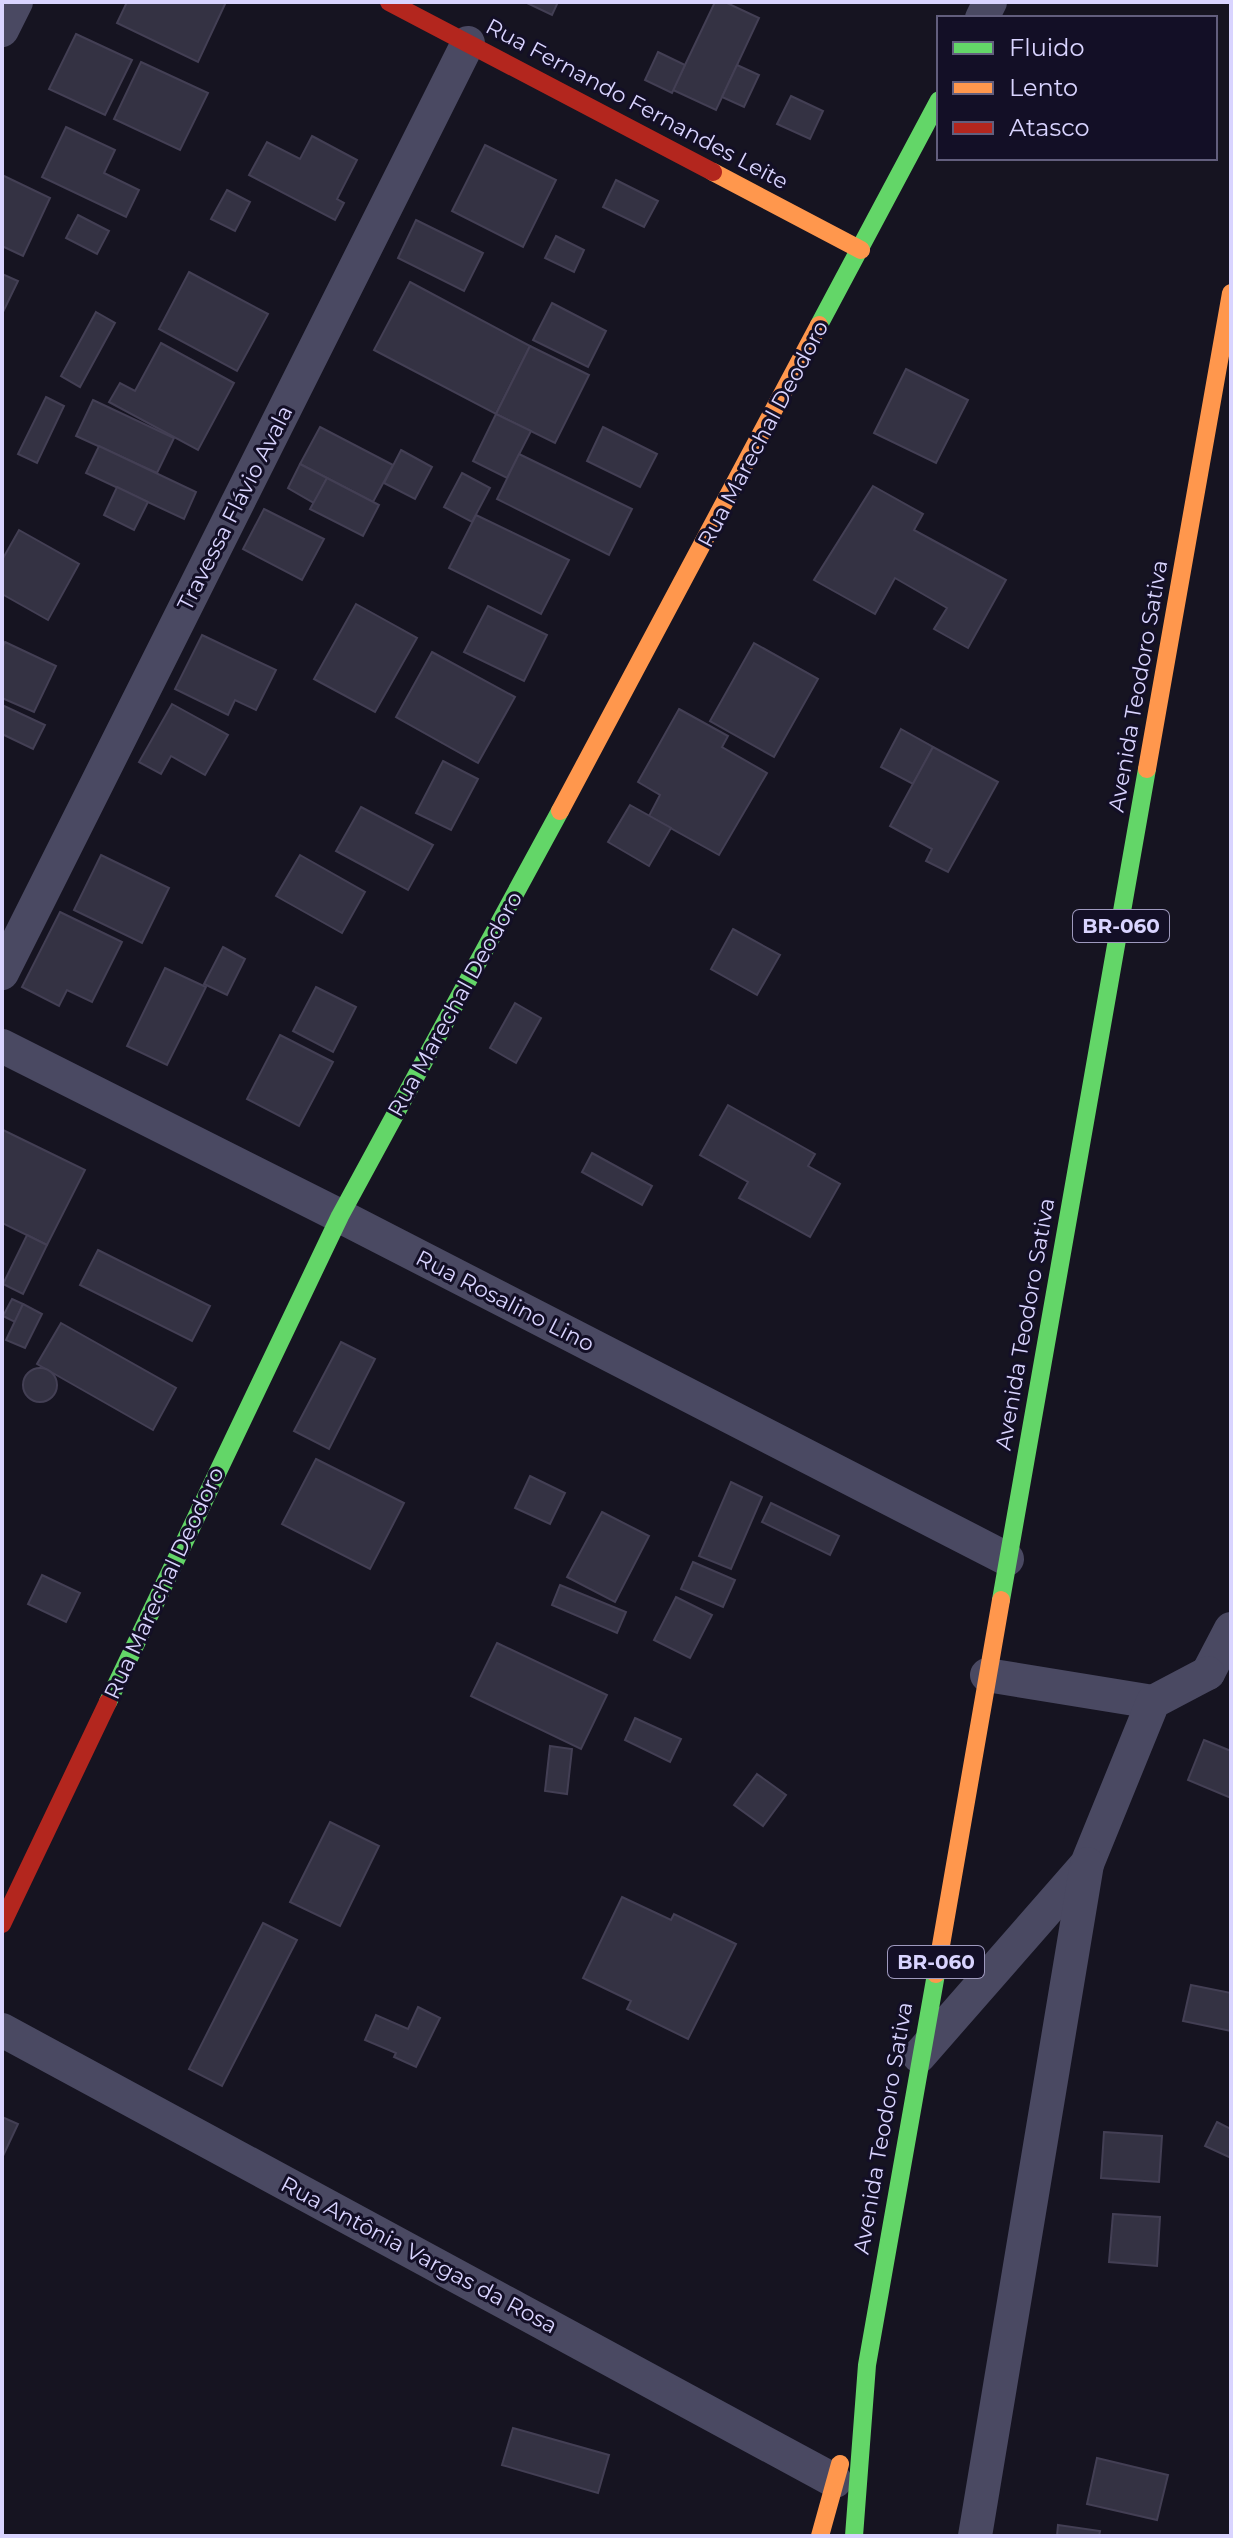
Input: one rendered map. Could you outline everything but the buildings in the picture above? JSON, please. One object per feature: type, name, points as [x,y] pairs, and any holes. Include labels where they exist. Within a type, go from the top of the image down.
[{"type":"street","points":[[2,30],[16,2]]},
{"type":"street","name":"Rua Fernando Fernandes Leite","points":[[389,2],[861,250]]},
{"type":"street","name":"Travessa Flávio Avala","points":[[2,973],[468,43]]},
{"type":"street","name":"Rua Marechal Deodoro","points":[[2,1924],[340,1216],[937,104]]},
{"type":"street","name":"Avenida Teodoro Sativa","points":[[854,2536],[867,2365],[1231,293]]},
{"type":"street","name":"Rua Rosalino Lino","points":[[2,1046],[1007,1559]]},
{"type":"street","points":[[987,1675],[1153,1702],[1219,1680],[1231,1629]]},
{"type":"street","points":[[975,2536],[1087,1864],[1153,1702]]},
{"type":"street","points":[[919,2056],[1087,1864]]},
{"type":"street","name":"Rua Antônia Vargas da Rosa","points":[[2,2030],[835,2481]]},
{"type":"street","name":"Avenida Teodoro Sativa","points":[[820,2536],[867,2365]]},
{"type":"traffic: fast","points":[[819,325],[937,104]]},
{"type":"traffic: fast","points":[[1001,1600],[1147,769]]},
{"type":"traffic: fast","points":[[108,1702],[340,1216],[560,811]]},
{"type":"traffic: fast","points":[[854,2536],[867,2365],[936,1974]]},
{"type":"traffic: slow","points":[[713,172],[861,250]]},
{"type":"traffic: slow","points":[[1147,769],[1231,293]]},
{"type":"traffic: slow","points":[[560,811],[819,325]]},
{"type":"traffic: slow","points":[[936,1974],[1001,1600]]},
{"type":"traffic: slow","points":[[820,2536],[840,2464]]},
{"type":"traffic: jam","points":[[389,2],[713,172]]},
{"type":"traffic: jam","points":[[2,1924],[108,1702]]}]
